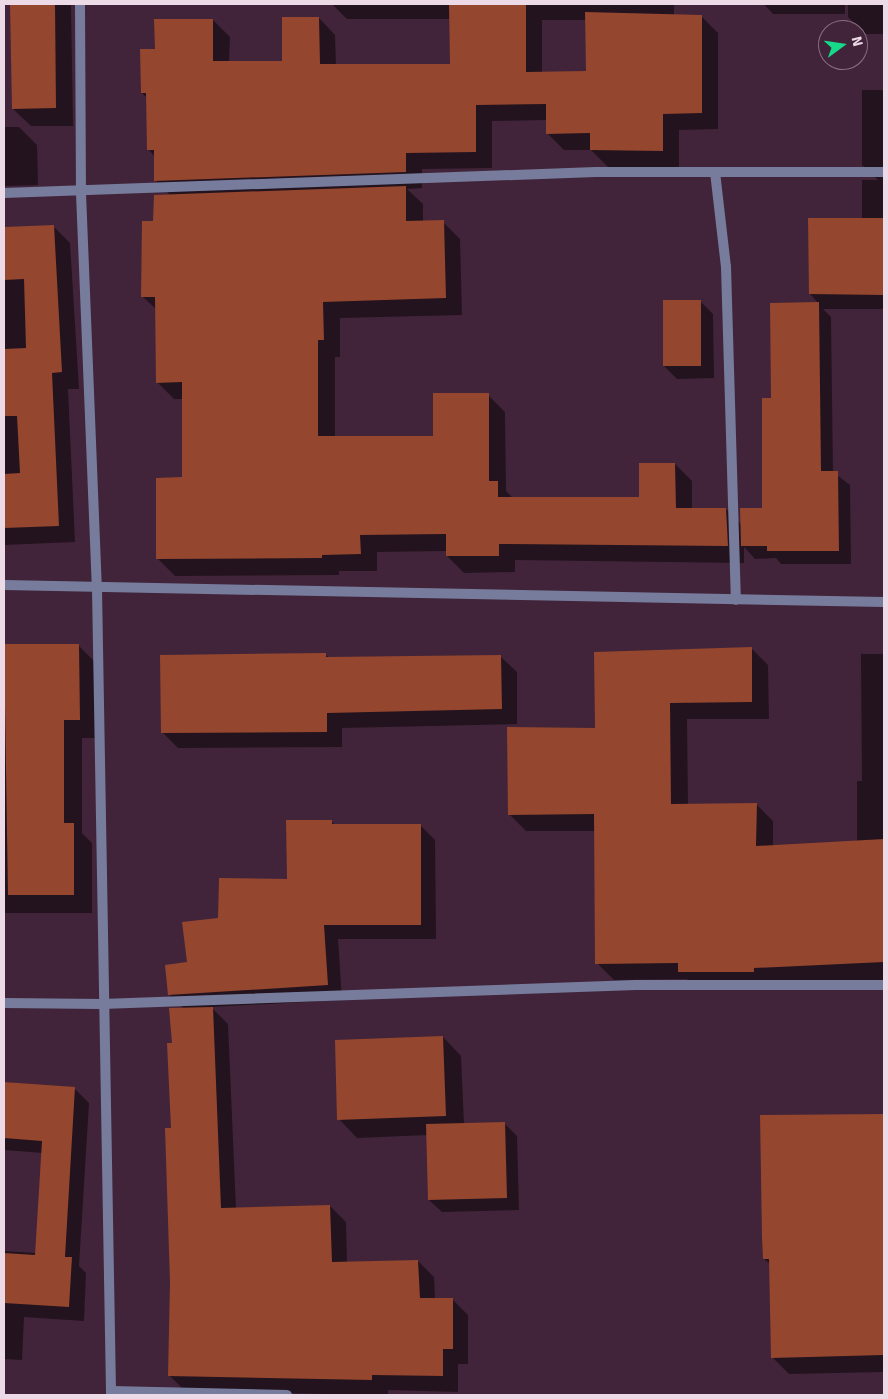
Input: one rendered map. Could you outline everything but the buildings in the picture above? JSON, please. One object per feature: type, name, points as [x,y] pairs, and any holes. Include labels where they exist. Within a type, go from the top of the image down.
[{"type":"street","points":[[80,4],[81,193],[97,589],[102,1004],[111,1393],[287,1395]]},
{"type":"street","points":[[4,193],[81,193],[596,172],[884,172]]},
{"type":"street","points":[[715,172],[726,277],[736,600]]},
{"type":"street","points":[[4,585],[97,589],[884,602]]},
{"type":"street","points":[[4,1003],[102,1004],[636,985],[884,985]]}]
